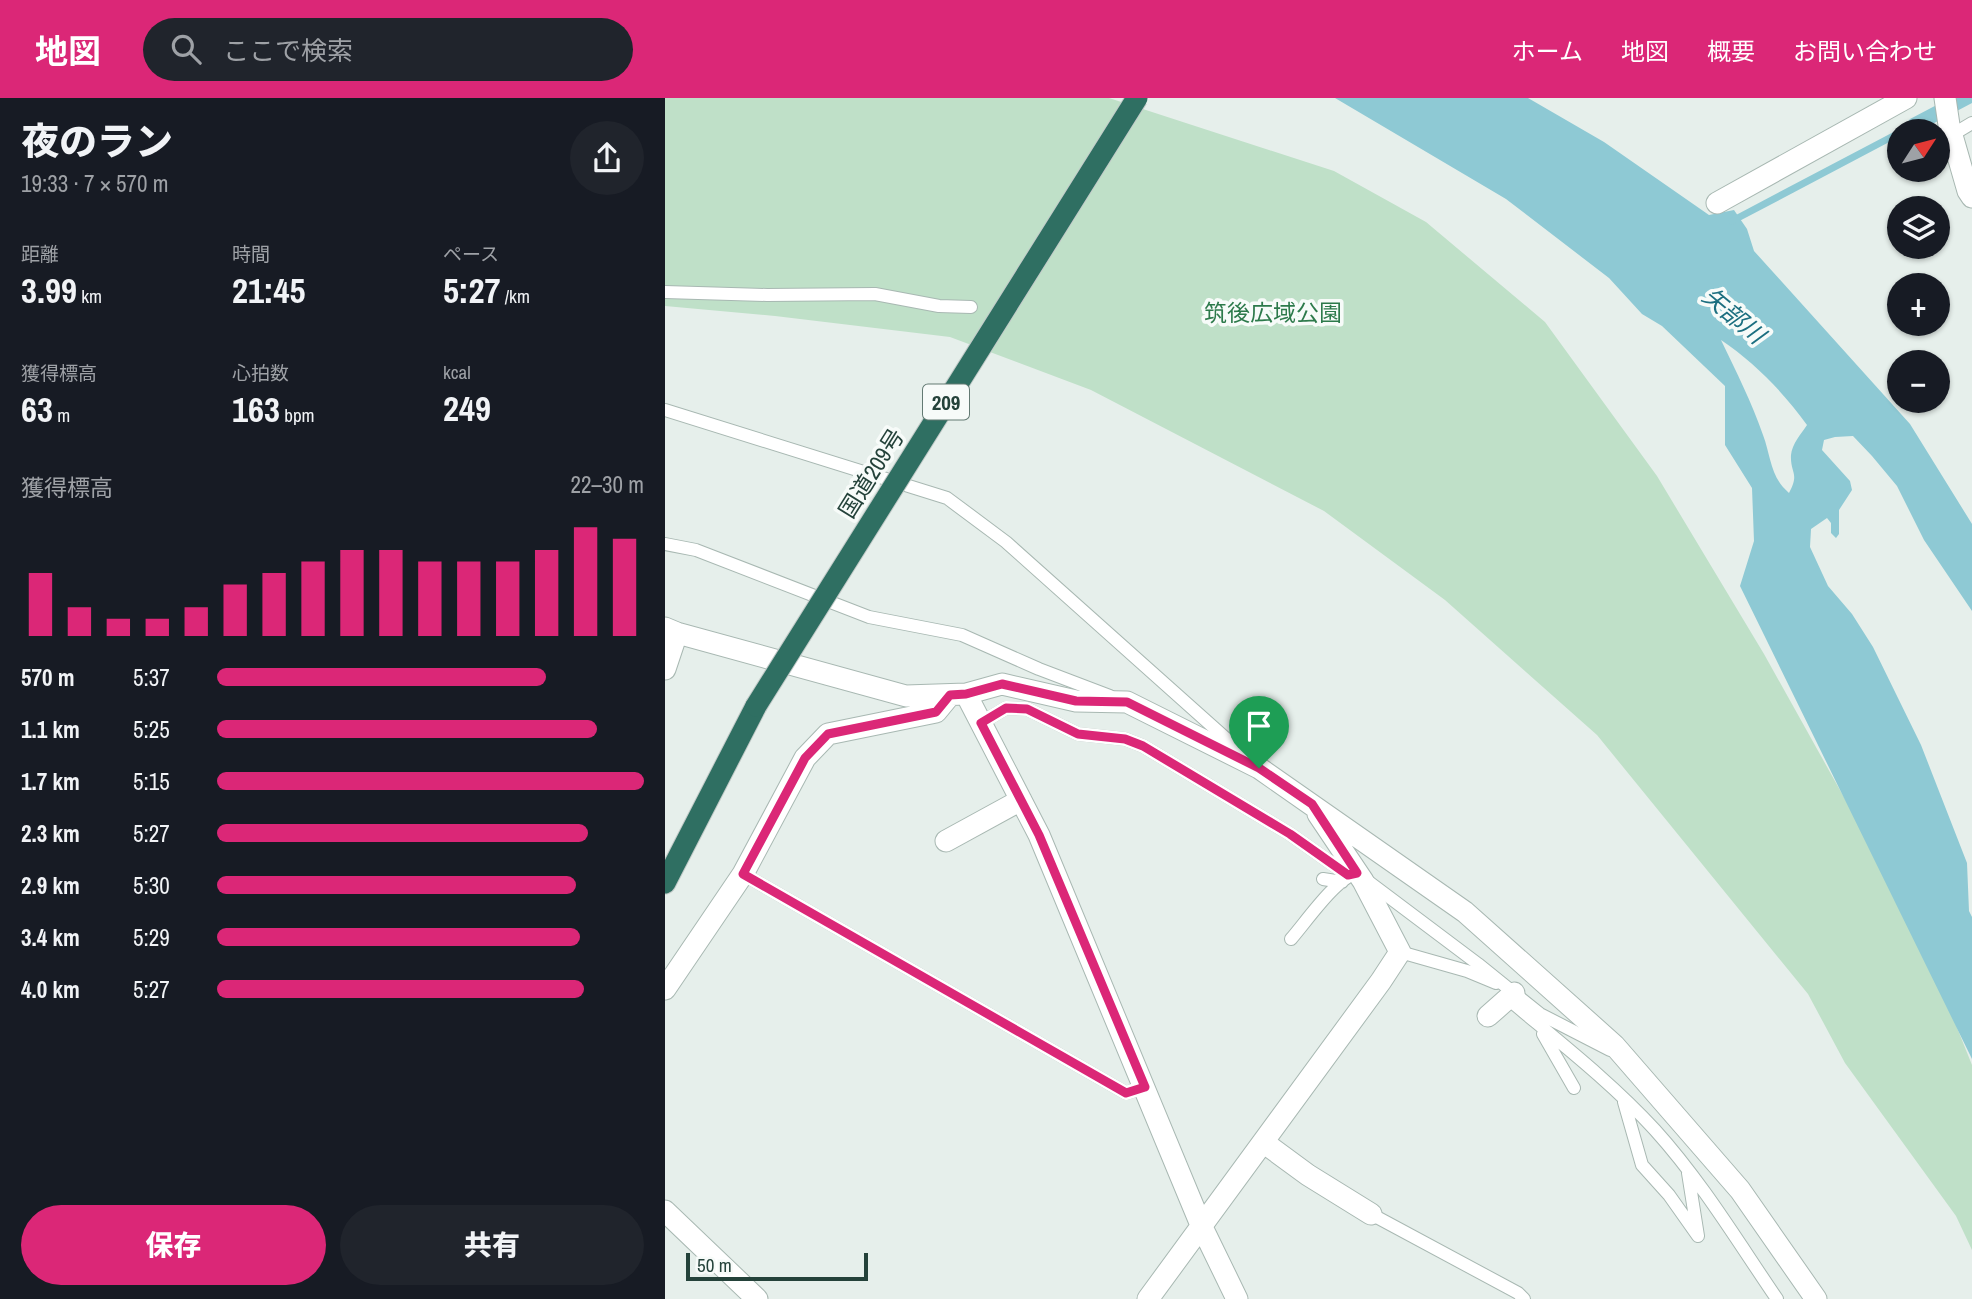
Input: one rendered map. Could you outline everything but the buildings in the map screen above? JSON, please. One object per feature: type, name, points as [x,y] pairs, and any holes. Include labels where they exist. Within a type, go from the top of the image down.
[{"type":"highway","name":"国道209号","points":[[665,883],[756,706],[1137,98]]},
{"type":"street","points":[[1717,203],[1906,98]]},
{"type":"street","points":[[1945,98],[1951,130],[1972,197]]},
{"type":"street","points":[[665,669],[671,631],[906,696],[958,694],[1002,684],[1076,701],[1127,702],[1259,768],[1465,912],[1613,1045],[1740,1190],[1816,1299]]},
{"type":"street","points":[[958,694],[981,723],[1039,835],[1201,1225],[1237,1299]]},
{"type":"street","points":[[665,989],[743,874],[805,758],[828,734],[936,712],[958,694]]},
{"type":"street","points":[[946,841],[1021,800]]},
{"type":"street","points":[[1148,1299],[1400,952],[1349,877],[1312,804]]},
{"type":"street","points":[[1487,1016],[1510,994]]},
{"type":"street","points":[[1263,1142],[1308,1175],[1371,1214]]},
{"type":"street","points":[[665,1211],[757,1299]]},
{"type":"lane","points":[[1951,130],[1972,123]]},
{"type":"lane","points":[[665,292],[767,295],[875,293],[939,306],[971,307]]},
{"type":"lane","points":[[665,410],[947,498],[1006,542],[1259,768]]},
{"type":"lane","points":[[665,544],[697,550],[869,617],[962,635],[1127,702]]},
{"type":"lane","points":[[981,723],[1006,708],[1027,709],[1078,734],[1125,739],[1143,746],[1290,834],[1540,1014],[1625,1058]]},
{"type":"lane","points":[[743,874],[1126,1093],[1145,1087]]},
{"type":"lane","points":[[1323,879],[1349,877]]},
{"type":"lane","points":[[1291,939],[1325,898],[1349,877]]},
{"type":"lane","points":[[1400,952],[1467,971],[1510,994],[1536,1023],[1623,1098],[1655,1131],[1703,1189],[1777,1299]]},
{"type":"lane","points":[[1536,1023],[1574,1088]]},
{"type":"lane","points":[[1623,1098],[1642,1165],[1669,1195],[1698,1236],[1688,1171]]},
{"type":"lane","points":[[1371,1214],[1518,1293],[1524,1299]]},
{"type":"green space","name":"筑後広域公園","points":[[665,98],[1109,98],[1334,171],[1426,222],[1545,322],[1657,476],[1764,654],[1917,928],[1972,1065],[1972,1250],[1956,1216],[1845,1063],[1808,994],[1597,735],[1445,600],[1324,511],[1091,390],[950,337],[665,306]]},
{"type":"water","name":"矢部川","points":[[1335,98],[1528,98],[1604,142],[1709,215],[1734,210],[1747,229],[1754,251],[1887,398],[1887,413],[1900,413],[1910,424],[1972,524],[1972,611],[1924,540],[1897,486],[1853,436],[1824,440],[1822,450],[1850,481],[1852,490],[1839,510],[1839,534],[1836,538],[1831,533],[1831,523],[1827,518],[1811,529],[1810,547],[1828,586],[1852,614],[1873,647],[1921,745],[1967,863],[1969,911],[1972,917],[1972,1059],[1740,586],[1754,541],[1752,488],[1725,445],[1725,386],[1662,326],[1642,314],[1609,278],[1506,199]],"holes":[[[1721,340],[1745,358],[1789,401],[1807,425],[1792,451],[1794,477],[1789,493],[1778,480],[1754,411]]]},
{"type":"water","points":[[1950,98],[1972,98],[1972,103],[1942,119],[1910,119]]},
{"type":"waterway","points":[[1732,221],[1887,139]]},
{"type":"route","points":[[1002,684],[1076,701],[1127,702],[1259,768],[1312,804],[1357,873],[1348,875],[1290,834],[1143,746],[1125,739],[1078,734],[1027,709],[1006,708],[981,723],[1039,835],[1145,1087],[1126,1093],[743,874],[805,758],[828,734],[936,712],[950,695],[966,694],[1002,684]]}]
